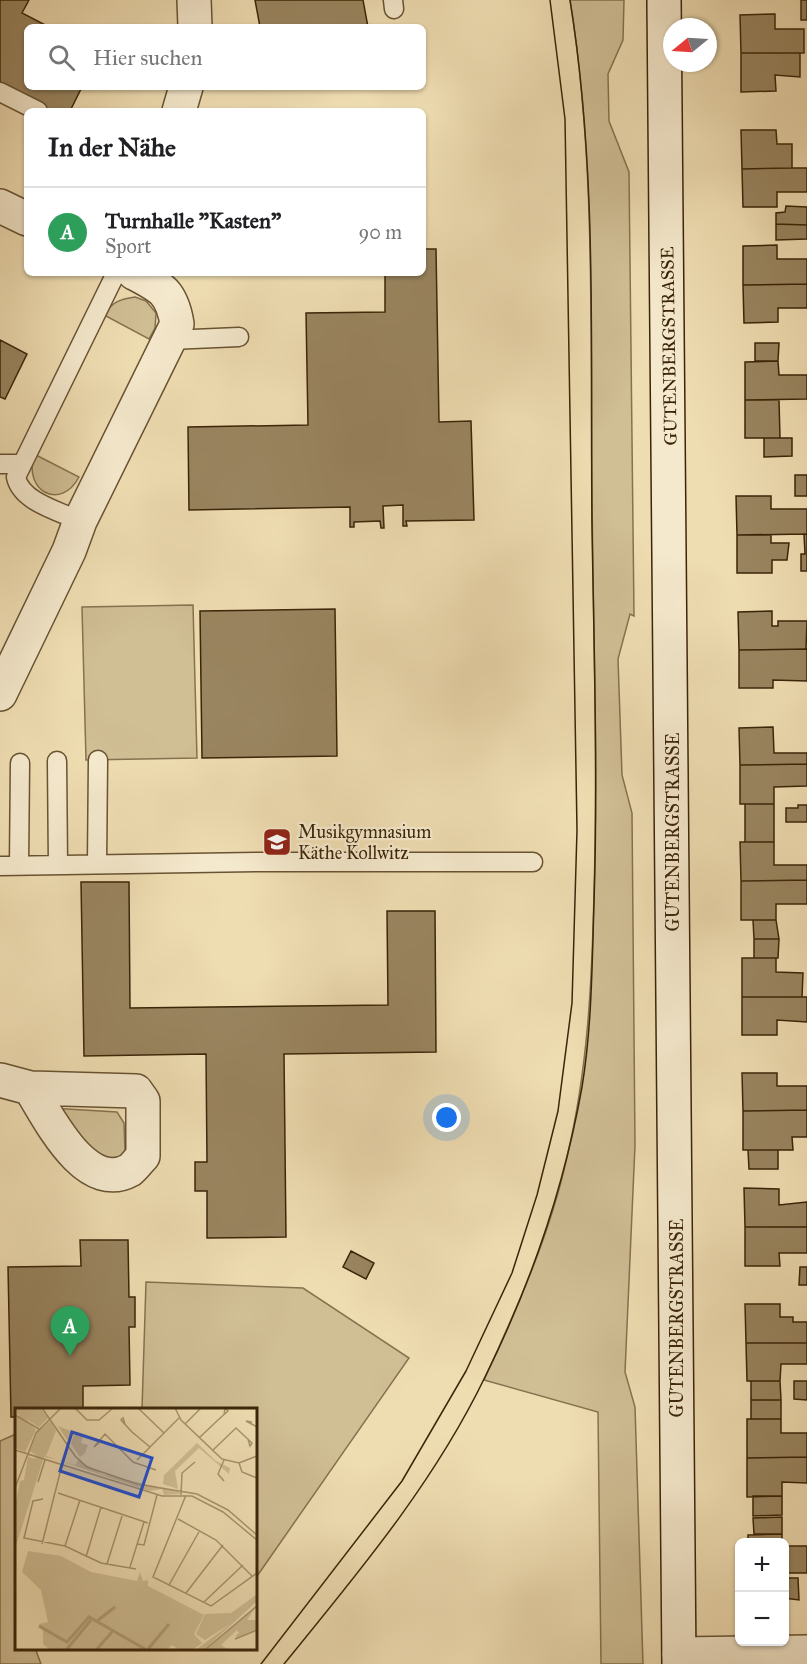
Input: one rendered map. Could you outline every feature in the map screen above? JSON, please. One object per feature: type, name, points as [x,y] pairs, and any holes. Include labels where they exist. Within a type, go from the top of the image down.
[{"type":"street","points":[[194,0],[195,24]]},
{"type":"street","name":"GUTENBERGSTRASSE","points":[[664,0],[679,1659]]},
{"type":"street","points":[[181,108],[185,90]]},
{"type":"street","points":[[0,206],[24,218]]},
{"type":"street","points":[[0,694],[69,551],[80,521],[177,324],[174,305],[162,288],[140,276]]},
{"type":"street","points":[[679,1659],[807,1652]]},
{"type":"lane","points":[[0,92],[32,108]]},
{"type":"lane","points":[[80,521],[27,496],[18,487],[16,477],[115,276]]},
{"type":"lane","points":[[170,340],[239,337]]},
{"type":"lane","points":[[0,464],[22,464]]},
{"type":"lane","points":[[97,864],[98,760]]},
{"type":"lane","points":[[57,761],[57,865]]},
{"type":"lane","points":[[19,865],[20,763]]},
{"type":"lane","points":[[0,866],[533,862]]},
{"type":"shaded area","points":[[570,0],[624,0],[623,40],[608,74],[609,121],[629,172],[634,616],[630,614],[618,659],[622,775],[632,813],[635,1145],[625,1372],[635,1407],[643,1664],[601,1664],[598,1412],[484,1380],[532,1271],[560,1186],[580,1091],[590,992],[596,792],[590,245],[584,122]]},
{"type":"shaded area","points":[[135,297],[146,301],[156,313],[155,328],[149,339],[104,315],[117,302]]},
{"type":"shaded area","points":[[34,454],[79,477],[63,493],[54,495],[46,492],[39,487],[34,478],[32,467]]},
{"type":"shaded area","points":[[193,605],[197,758],[86,760],[82,607]]},
{"type":"shaded area","points":[[50,1108],[117,1112],[124,1123],[125,1152],[114,1161],[93,1157]]},
{"type":"shaded area","points":[[146,1282],[303,1288],[409,1358],[256,1578],[256,1408],[142,1408]]},
{"type":"shaded area","points":[[15,1434],[15,1649],[35,1649],[41,1664],[0,1664],[0,1441]]},
{"type":"building","points":[[0,0],[29,0],[22,13],[43,24],[24,24],[24,90],[80,90],[72,108],[44,108],[0,86]]},
{"type":"building","points":[[255,0],[363,0],[367,24],[259,24]]},
{"type":"building","points":[[801,0],[807,0],[807,20],[801,20]]},
{"type":"building","points":[[775,14],[775,29],[804,29],[804,53],[741,53],[740,15]]},
{"type":"building","points":[[741,53],[800,53],[800,77],[775,75],[776,91],[741,92]]},
{"type":"building","points":[[741,130],[776,130],[777,144],[792,144],[792,168],[742,169]]},
{"type":"building","points":[[807,168],[807,192],[777,192],[777,207],[743,207],[742,169]]},
{"type":"building","points":[[786,206],[807,207],[807,225],[776,224],[776,213],[785,212]]},
{"type":"building","points":[[776,224],[807,225],[807,239],[776,240]]},
{"type":"building","points":[[777,245],[777,259],[807,259],[807,284],[743,285],[743,246]]},
{"type":"building","points":[[426,249],[436,249],[439,422],[471,421],[474,520],[406,521],[407,526],[403,526],[403,505],[383,506],[384,528],[381,528],[380,521],[354,522],[354,527],[350,527],[350,507],[189,510],[188,427],[308,425],[306,313],[385,312],[385,276],[426,276]]},
{"type":"building","points":[[807,284],[807,308],[778,308],[778,322],[744,323],[743,285]]},
{"type":"building","points":[[0,340],[27,354],[5,399],[0,397]]},
{"type":"building","points":[[755,343],[779,343],[778,361],[755,361]]},
{"type":"building","points":[[778,361],[779,375],[807,375],[807,399],[745,400],[745,362]]},
{"type":"building","points":[[745,400],[779,400],[780,438],[745,438]]},
{"type":"building","points":[[764,438],[792,438],[792,456],[764,457]]},
{"type":"building","points":[[795,475],[807,475],[807,496],[795,496]]},
{"type":"building","points":[[736,496],[771,496],[771,509],[807,509],[807,534],[737,535]]},
{"type":"building","points":[[804,534],[807,534],[807,571],[801,571],[801,554],[805,554]]},
{"type":"building","points":[[737,535],[771,535],[771,543],[789,543],[787,560],[772,560],[772,573],[737,573]]},
{"type":"building","points":[[335,609],[337,756],[202,758],[200,611]]},
{"type":"building","points":[[772,611],[772,626],[778,626],[778,621],[807,621],[806,649],[739,650],[738,612]]},
{"type":"building","points":[[807,649],[807,681],[773,680],[773,688],[739,688],[739,650]]},
{"type":"building","points":[[773,727],[774,753],[807,753],[807,764],[740,765],[739,728]]},
{"type":"building","points":[[807,764],[807,786],[774,787],[774,804],[740,804],[740,765]]},
{"type":"building","points":[[745,804],[774,804],[774,842],[745,842]]},
{"type":"building","points":[[798,805],[807,805],[807,822],[786,822],[786,808],[798,808]]},
{"type":"building","points":[[740,842],[774,842],[774,865],[807,865],[807,880],[741,881]]},
{"type":"building","points":[[807,880],[807,904],[776,904],[776,920],[741,920],[741,881]]},
{"type":"building","points":[[81,882],[129,882],[130,1008],[388,1005],[387,911],[435,911],[436,1052],[284,1054],[286,1237],[207,1238],[207,1191],[195,1191],[195,1162],[207,1162],[206,1054],[84,1056]]},
{"type":"building","points":[[753,920],[776,920],[779,939],[754,939]]},
{"type":"building","points":[[754,939],[779,939],[778,958],[754,958]]},
{"type":"building","points":[[742,958],[776,958],[776,972],[803,973],[802,997],[742,997]]},
{"type":"building","points":[[742,997],[807,997],[807,1022],[777,1020],[777,1035],[742,1035]]},
{"type":"building","points":[[742,1073],[777,1073],[777,1086],[807,1086],[807,1110],[743,1111]]},
{"type":"building","points":[[807,1110],[807,1137],[792,1137],[793,1150],[743,1150],[743,1111]]},
{"type":"building","points":[[748,1150],[778,1150],[778,1169],[749,1169]]},
{"type":"building","points":[[744,1188],[779,1189],[779,1205],[807,1202],[807,1227],[745,1227]]},
{"type":"building","points":[[745,1227],[807,1227],[807,1253],[779,1253],[780,1266],[745,1266]]},
{"type":"building","points":[[80,1240],[128,1240],[129,1297],[135,1297],[135,1327],[129,1327],[130,1385],[83,1386],[83,1408],[15,1408],[15,1417],[11,1417],[8,1267],[81,1266]]},
{"type":"building","points":[[351,1251],[374,1263],[366,1279],[343,1267]]},
{"type":"building","points":[[800,1267],[807,1267],[807,1285],[799,1285]]},
{"type":"building","points":[[745,1304],[780,1304],[780,1317],[793,1317],[793,1322],[807,1322],[807,1343],[746,1343]]},
{"type":"building","points":[[746,1343],[807,1343],[807,1364],[781,1364],[780,1381],[747,1381]]},
{"type":"building","points":[[751,1381],[780,1381],[781,1400],[751,1400]]},
{"type":"building","points":[[794,1381],[807,1381],[807,1400],[794,1399]]},
{"type":"building","points":[[751,1400],[781,1400],[781,1419],[751,1419]]},
{"type":"building","points":[[747,1419],[781,1419],[781,1433],[807,1433],[807,1457],[747,1458]]},
{"type":"building","points":[[807,1457],[807,1483],[782,1482],[782,1496],[747,1497],[747,1458]]},
{"type":"building","points":[[753,1496],[782,1496],[782,1515],[753,1516]]},
{"type":"building","points":[[782,1517],[782,1534],[754,1534],[753,1518]]},
{"type":"building","points":[[782,1534],[782,1538],[748,1538],[748,1535]]},
{"type":"building","points":[[789,1546],[807,1546],[807,1573],[789,1573]]},
{"type":"building","points":[[789,1578],[798,1578],[799,1600],[789,1599]]},
{"type":"tram line","points":[[261,1664],[402,1481],[466,1371],[512,1273],[537,1195],[558,1111],[572,1003],[577,830],[565,119],[550,0]]},
{"type":"tram line","points":[[284,1664],[393,1526],[419,1490],[465,1416],[517,1308],[544,1236],[566,1162],[582,1087],[591,995],[595,856],[592,328],[585,131],[570,0]]},
{"type":"place","name":"Musikgymnasium Käthe Kollwitz","points":[[277,842]]},
{"type":"place","name":"Turnhalle \"Kasten\"","points":[[70,1356]]}]
